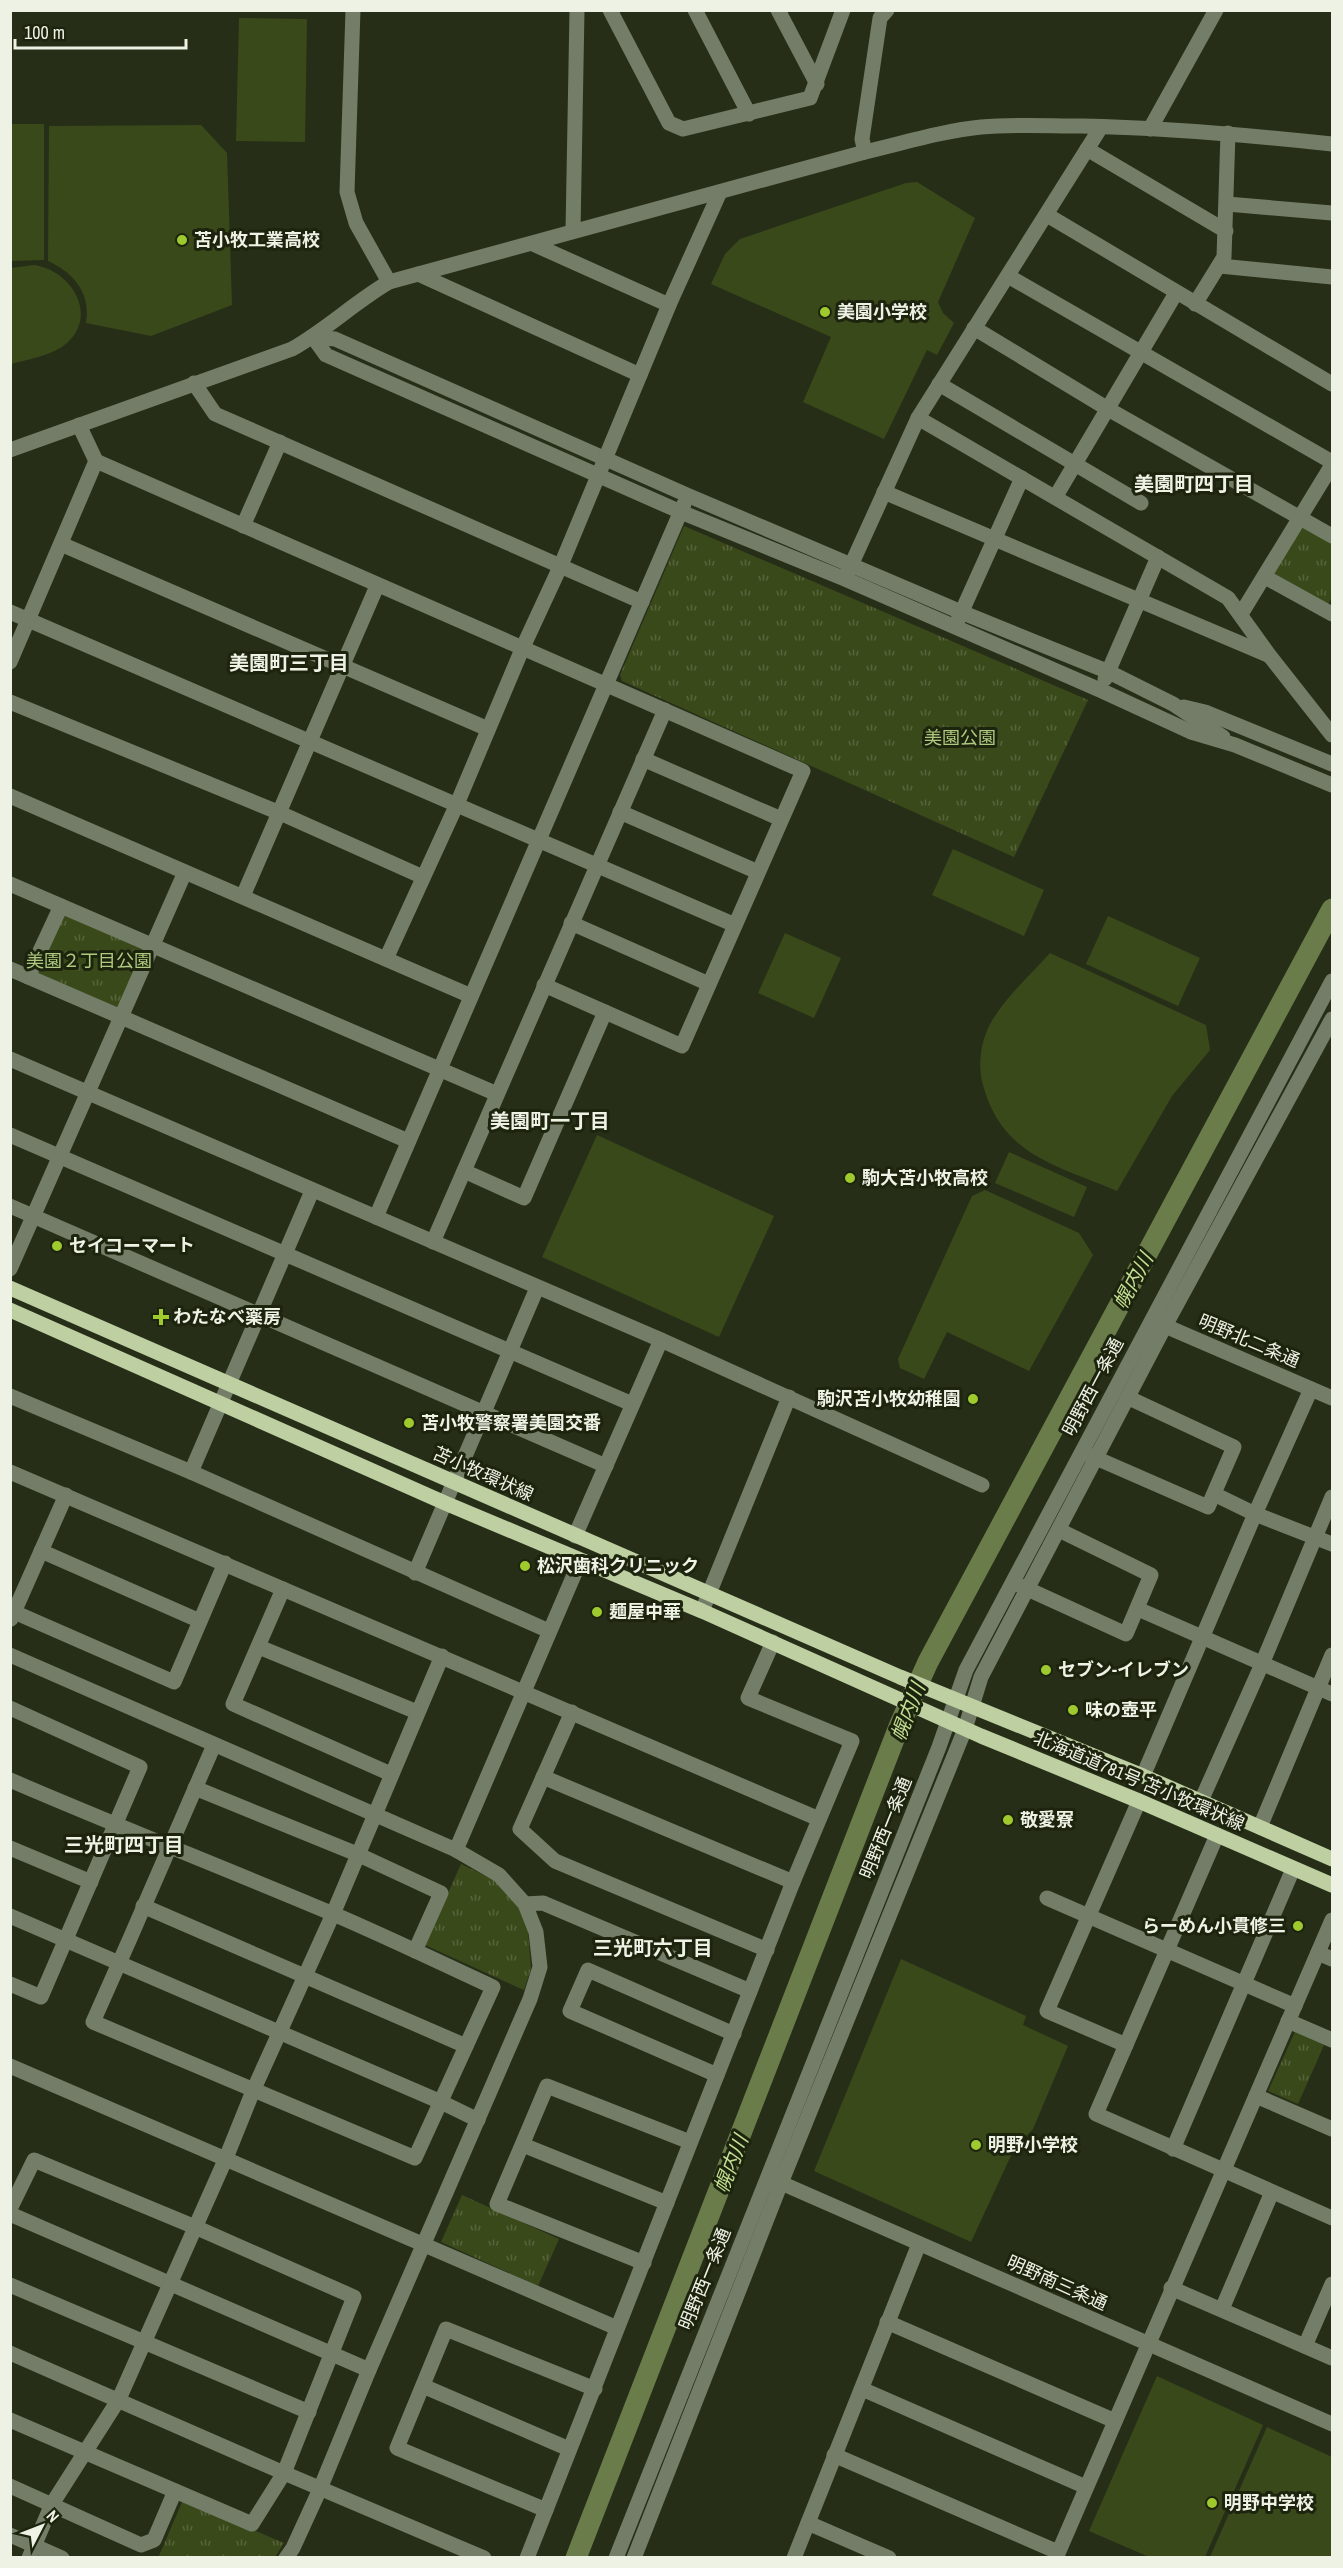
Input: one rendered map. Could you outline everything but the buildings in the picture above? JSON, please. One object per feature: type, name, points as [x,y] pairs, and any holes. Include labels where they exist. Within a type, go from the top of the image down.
[{"type":"main road","name":"苫小牧環状線","points":[[10,1288],[939,1694]]},
{"type":"main road","points":[[10,1310],[445,1503],[773,1642]]},
{"type":"main road","name":"北海道道781号 苫小牧環状線","points":[[773,1642],[930,1714],[1332,1885]]},
{"type":"main road","name":"北海道道781号 苫小牧環状線","points":[[939,1694],[1143,1776],[1332,1859]]},
{"type":"street","points":[[352,10],[347,192],[356,223],[389,282]]},
{"type":"street","points":[[573,231],[577,10]]},
{"type":"street","points":[[610,10],[669,123],[683,129],[810,98],[843,10]]},
{"type":"street","points":[[695,10],[748,114]]},
{"type":"street","points":[[778,10],[817,84]]},
{"type":"street","points":[[865,152],[862,139],[880,18],[887,10]]},
{"type":"street","points":[[1150,129],[1216,10]]},
{"type":"street","points":[[10,450],[292,349],[313,337],[360,299],[389,282],[865,152],[981,127],[1024,125],[1101,126],[1228,133],[1332,144]]},
{"type":"street","points":[[848,572],[918,418],[1101,126]]},
{"type":"street","points":[[1195,304],[1224,257],[1228,133]]},
{"type":"street","points":[[1087,149],[1226,231]]},
{"type":"street","points":[[386,959],[457,804],[523,647],[561,565],[669,305],[720,192]]},
{"type":"street","points":[[1227,204],[1332,213]]},
{"type":"street","points":[[1047,215],[1332,384]]},
{"type":"street","points":[[533,244],[669,305]]},
{"type":"street","points":[[1220,266],[1332,277]]},
{"type":"street","points":[[418,274],[639,375]]},
{"type":"street","points":[[1008,276],[1332,464],[1241,614]]},
{"type":"street","points":[[1056,496],[1176,293]]},
{"type":"street","points":[[974,328],[1108,409],[1332,536]]},
{"type":"street","points":[[313,337],[335,339],[605,458],[848,572],[955,628],[1191,732],[1236,745],[1332,785]]},
{"type":"street","points":[[313,337],[326,355],[681,512],[961,612],[1109,672],[1173,704],[1236,745]]},
{"type":"street","points":[[194,383],[215,414],[642,602]]},
{"type":"street","points":[[939,384],[1141,502]]},
{"type":"street","points":[[918,418],[1056,496],[1228,598],[1269,655],[1331,730]]},
{"type":"street","points":[[78,425],[96,461],[802,771],[682,1046],[544,986]]},
{"type":"street","points":[[243,526],[280,442]]},
{"type":"street","points":[[10,662],[96,461]]},
{"type":"street","points":[[955,628],[1022,478]]},
{"type":"street","points":[[884,492],[1269,655]]},
{"type":"street","points":[[376,1217],[687,495]]},
{"type":"street","points":[[61,544],[343,664],[488,729]]},
{"type":"street","points":[[1100,690],[1158,557]]},
{"type":"street","points":[[1265,577],[1330,607]]},
{"type":"street","points":[[243,896],[377,586]]},
{"type":"street","points":[[10,612],[735,925]]},
{"type":"street","points":[[10,702],[280,813],[423,877]]},
{"type":"street","points":[[1173,704],[1206,712],[1332,764]]},
{"type":"street","points":[[433,1242],[665,710]]},
{"type":"street","points":[[643,759],[781,819]]},
{"type":"street","points":[[10,796],[471,996]]},
{"type":"street","points":[[620,812],[758,872]]},
{"type":"street","points":[[10,1269],[185,872]]},
{"type":"street","points":[[10,884],[497,1094]]},
{"type":"street","points":[[28,977],[60,906]]},
{"type":"street","points":[[571,924],[709,984]]},
{"type":"street","points":[[10,969],[408,1142]]},
{"type":"street","name":"明野西一条通","points":[[634,2558],[966,1670],[1332,981]]},
{"type":"street","points":[[464,1171],[524,1198],[605,1012]]},
{"type":"street","name":"明野西一条通","points":[[616,2558],[965,1729],[981,1677],[1165,1326],[1332,1019]]},
{"type":"street","points":[[10,1059],[661,1340],[982,1485]]},
{"type":"street","points":[[10,1134],[632,1404]]},
{"type":"street","points":[[190,1473],[312,1191]]},
{"type":"street","points":[[10,1206],[606,1466]]},
{"type":"street","points":[[415,1573],[537,1288]]},
{"type":"street","name":"明野北二条通","points":[[1150,1320],[1332,1398]]},
{"type":"street","points":[[575,1536],[661,1340]]},
{"type":"street","points":[[1143,1776],[1311,1389]]},
{"type":"street","points":[[10,1396],[549,1631]]},
{"type":"street","points":[[702,1611],[789,1397]]},
{"type":"street","points":[[1081,1451],[1208,1507],[1234,1447],[1129,1398]]},
{"type":"street","points":[[10,1472],[819,1819]]},
{"type":"street","points":[[1214,1494],[1255,1514],[1332,1544]]},
{"type":"street","points":[[66,1496],[12,1616],[174,1682],[225,1563]]},
{"type":"street","points":[[1202,1801],[1263,1664],[1332,1497]]},
{"type":"street","points":[[1012,1581],[1126,1634],[1152,1575],[1059,1530]]},
{"type":"street","points":[[41,1551],[200,1621]]},
{"type":"street","points":[[456,1850],[580,1561]]},
{"type":"street","points":[[283,1589],[233,1704],[391,1774]]},
{"type":"street","points":[[1138,1609],[1332,1694]]},
{"type":"street","points":[[527,2558],[793,1882],[852,1741],[748,1698],[773,1642]]},
{"type":"street","points":[[259,1647],[417,1713]]},
{"type":"street","points":[[10,1655],[456,1850],[499,1875],[525,1904],[536,1932],[540,1967],[530,1999],[320,2488],[286,2558]]},
{"type":"street","points":[[1260,1827],[1332,1655]]},
{"type":"street","points":[[32,2551],[52,2504],[119,2399],[333,1914],[442,1656]]},
{"type":"street","points":[[10,1708],[140,1767],[41,1997],[10,1984]]},
{"type":"street","points":[[572,1712],[520,1829],[555,1861],[766,1950]]},
{"type":"street","points":[[10,1780],[116,1825],[169,1846],[333,1914],[493,1987],[415,2158],[93,2022],[120,1963],[143,1906],[169,1846],[214,1745]]},
{"type":"street","points":[[543,1777],[793,1882]]},
{"type":"street","points":[[195,1788],[357,1854],[441,1893],[415,1952]]},
{"type":"street","points":[[1126,2045],[1047,2011],[1139,1801]]},
{"type":"street","points":[[1217,1835],[1096,2114],[1332,2218]]},
{"type":"street","points":[[10,1848],[90,1882]]},
{"type":"street","points":[[1173,2149],[1293,1869]]},
{"type":"street","points":[[1047,1899],[1295,2006]]},
{"type":"street","points":[[525,1904],[543,1903],[750,1991]]},
{"type":"street","points":[[143,1906],[466,2046]]},
{"type":"street","points":[[10,1916],[478,2120]]},
{"type":"street","points":[[834,2455],[1057,2555],[1288,2021],[1325,1956],[1332,1920]]},
{"type":"street","points":[[717,2075],[570,2012],[588,1970],[734,2034]]},
{"type":"street","points":[[1288,2021],[1332,2040]]},
{"type":"street","points":[[10,2066],[617,2328]]},
{"type":"street","points":[[644,2263],[497,2204],[547,2086],[690,2142]]},
{"type":"street","points":[[1256,2096],[1332,2129]]},
{"type":"street","points":[[523,2145],[667,2203]]},
{"type":"street","points":[[10,2420],[252,2524],[284,2474],[332,2354],[354,2297],[34,2160],[10,2212],[169,2283],[332,2354],[369,2370]]},
{"type":"street","name":"明野南三条通","points":[[774,2180],[1332,2424]]},
{"type":"street","points":[[1222,2309],[1272,2192]]},
{"type":"street","points":[[794,2558],[919,2244]]},
{"type":"street","points":[[1305,2346],[1332,2284]]},
{"type":"street","points":[[10,2285],[309,2412]]},
{"type":"street","points":[[1171,2288],[1332,2358]]},
{"type":"street","points":[[887,2322],[1115,2421]]},
{"type":"street","points":[[546,2510],[397,2448],[446,2329],[595,2389]]},
{"type":"street","points":[[10,2353],[119,2399],[284,2474],[484,2558]]},
{"type":"street","points":[[423,2386],[569,2450]]},
{"type":"street","points":[[862,2389],[1086,2487]]},
{"type":"street","points":[[10,2486],[141,2545],[154,2540],[175,2491]]},
{"type":"street","points":[[808,2523],[889,2558]]},
{"type":"street","points":[[10,2535],[32,2551],[62,2558]]},
{"type":"green space","points":[[239,18],[307,19],[305,142],[236,141]]},
{"type":"green space","points":[[10,124],[44,124],[44,260],[11,261]]},
{"type":"green space","points":[[201,125],[227,153],[232,305],[151,336],[86,323],[86,302],[79,285],[66,272],[48,261],[49,126]]},
{"type":"green space","points":[[917,182],[975,218],[938,302],[943,313],[954,323],[937,355],[927,350],[884,439],[803,402],[831,337],[711,284],[725,254],[740,239],[906,183]]},
{"type":"green space","points":[[34,265],[59,275],[69,284],[80,307],[81,320],[76,332],[61,347],[11,364],[11,268]]},
{"type":"green space","points":[[1301,517],[1332,536],[1332,597],[1325,610],[1265,577]]},
{"type":"green space","name":"美園公園","points":[[684,526],[1088,700],[1014,857],[622,681],[620,675]]},
{"type":"green space","points":[[953,849],[1044,890],[1024,936],[932,895]]},
{"type":"green space","name":"美園２丁目公園","points":[[61,906],[151,947],[120,1018],[28,977]]},
{"type":"green space","points":[[1108,916],[1200,958],[1178,1006],[1086,964]]},
{"type":"green space","points":[[785,933],[841,958],[814,1018],[758,993]]},
{"type":"green space","points":[[1050,953],[1206,1025],[1210,1050],[1172,1096],[1117,1191],[1053,1165],[1018,1143],[1004,1128],[992,1109],[983,1085],[980,1060],[989,1026],[1020,985]]},
{"type":"green space","points":[[597,1135],[774,1216],[719,1337],[542,1257]]},
{"type":"green space","points":[[1009,1152],[1087,1187],[1074,1217],[995,1183]]},
{"type":"green space","points":[[985,1190],[1079,1233],[1093,1255],[1029,1371],[947,1332],[924,1379],[900,1368],[898,1359],[972,1196]]},
{"type":"green space","points":[[461,1864],[496,1881],[518,1906],[528,1931],[531,1969],[524,1990],[425,1945]]},
{"type":"green space","points":[[901,1959],[1026,2016],[1023,2025],[1068,2046],[1033,2129],[1014,2149],[971,2242],[814,2171]]},
{"type":"green space","points":[[1295,2032],[1324,2045],[1298,2104],[1268,2091]]},
{"type":"green space","points":[[462,2195],[559,2239],[538,2286],[441,2242]]},
{"type":"green space","points":[[1157,2376],[1263,2425],[1205,2557],[1149,2557],[1089,2531]]},
{"type":"green space","points":[[1267,2427],[1332,2457],[1332,2557],[1210,2557]]},
{"type":"green space","points":[[183,2500],[284,2543],[275,2557],[158,2558]]},
{"type":"waterway","name":"幌内川","points":[[576,2558],[900,1724],[928,1662],[1332,909]]},
{"type":"place","name":"苫小牧工業高校","points":[[182,240]]},
{"type":"place","name":"美園小学校","points":[[825,312]]},
{"type":"place","name":"駒大苫小牧高校","points":[[850,1178]]},
{"type":"place","name":"セイコーマート","points":[[57,1246]]},
{"type":"place","name":"わたなべ薬房","points":[[161,1317]]},
{"type":"place","name":"駒沢苫小牧幼稚園","points":[[973,1399]]},
{"type":"place","name":"苫小牧警察署美園交番","points":[[409,1423]]},
{"type":"place","name":"松沢歯科クリニック","points":[[525,1566]]},
{"type":"place","name":"麺屋中華","points":[[597,1612]]},
{"type":"place","name":"セブン-イレブン","points":[[1046,1670]]},
{"type":"place","name":"味の壺平","points":[[1073,1710]]},
{"type":"place","name":"敬愛寮","points":[[1008,1820]]},
{"type":"place","name":"らーめん小貫修三","points":[[1298,1926]]},
{"type":"place","name":"明野小学校","points":[[976,2145]]},
{"type":"place","name":"明野中学校","points":[[1212,2503]]},
{"type":"district","name":"美園町四丁目","points":[[1194,484]]},
{"type":"district","name":"美園町三丁目","points":[[289,663]]},
{"type":"district","name":"美園町一丁目","points":[[550,1121]]},
{"type":"district","name":"三光町四丁目","points":[[124,1845]]},
{"type":"district","name":"三光町六丁目","points":[[653,1948]]}]
